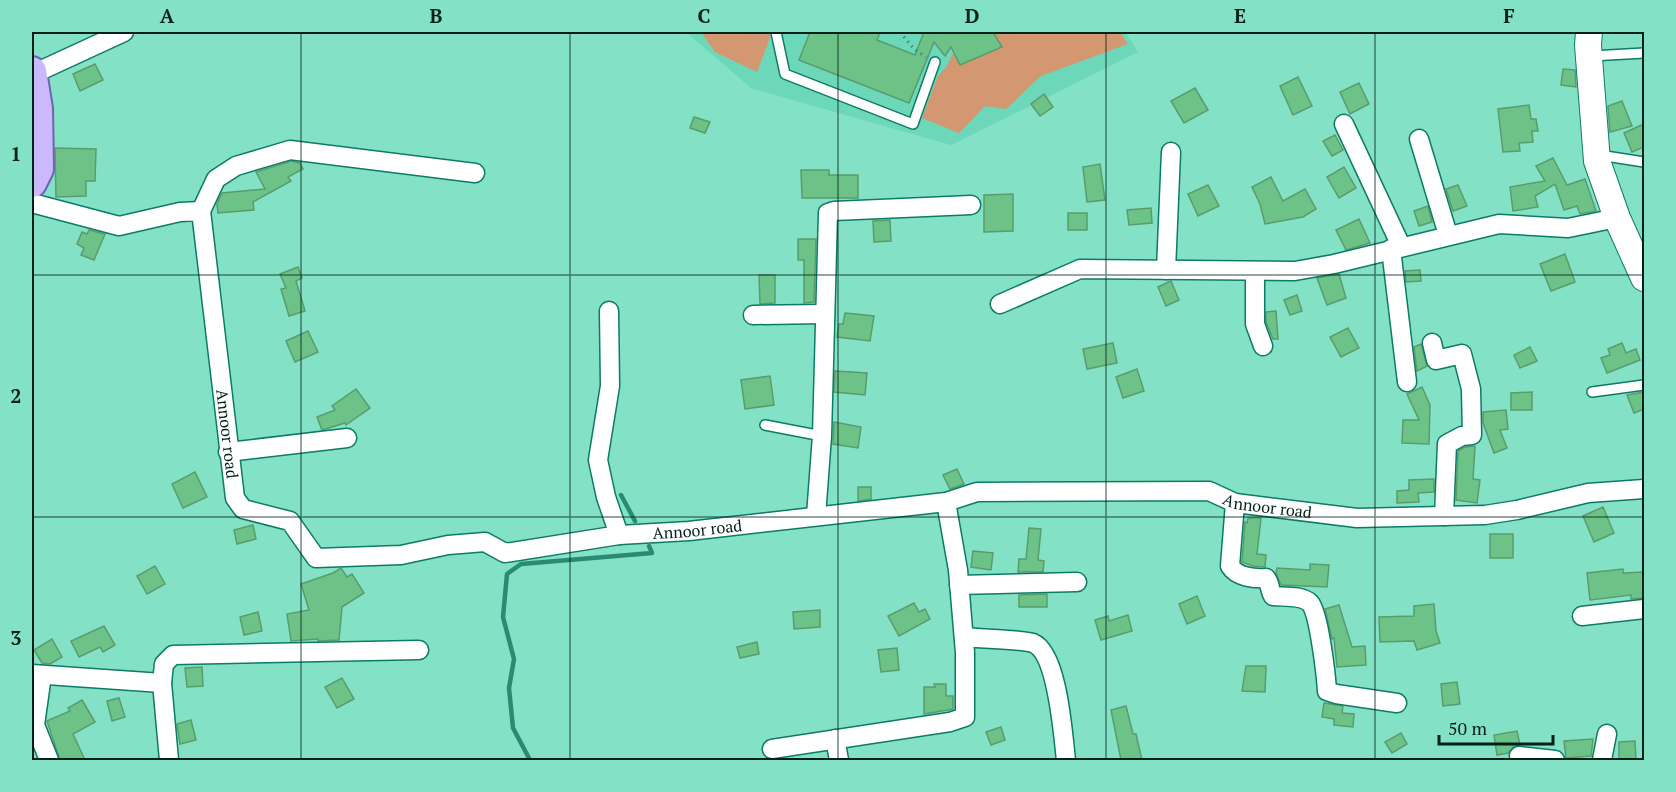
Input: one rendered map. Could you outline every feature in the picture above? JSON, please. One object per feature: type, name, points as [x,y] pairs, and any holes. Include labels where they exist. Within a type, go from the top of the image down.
[{"type":"main road","points":[[32,73],[38,109],[35,155],[39,169],[32,183]]},
{"type":"street","points":[[32,73],[124,32]]},
{"type":"street","points":[[1589,44],[1597,162],[1617,218],[1644,278]]},
{"type":"street","points":[[1344,124],[1396,247],[1407,382]]},
{"type":"street","points":[[1419,139],[1448,235]]},
{"type":"street","points":[[32,203],[119,226],[180,212],[201,211],[216,179],[236,166],[290,150],[475,173]]},
{"type":"street","points":[[1166,270],[1171,152]]},
{"type":"street","points":[[816,516],[822,436],[828,213],[971,206]]},
{"type":"street","name":"Annoor road","points":[[201,211],[235,498],[243,509],[290,521],[316,558],[401,555],[484,542],[505,553],[620,535],[689,531],[946,502],[977,492],[1209,491],[1235,503],[1357,518],[1485,515],[1588,493],[1644,489]]},
{"type":"street","points":[[1000,304],[1080,269],[1295,271],[1334,264],[1396,247],[1499,224],[1568,228],[1617,218]]},
{"type":"street","points":[[1255,271],[1255,324],[1263,346]]},
{"type":"street","points":[[609,311],[610,386],[598,460],[606,497],[620,535]]},
{"type":"street","points":[[753,315],[825,314]]},
{"type":"street","points":[[1432,343],[1437,360],[1462,354],[1471,389],[1472,435],[1462,436],[1448,444],[1444,516]]},
{"type":"street","points":[[228,453],[347,438]]},
{"type":"street","points":[[771,749],[950,722],[965,717],[964,637],[959,585],[946,502]]},
{"type":"street","points":[[1235,503],[1230,566],[1238,574],[1266,578],[1273,596],[1300,598],[1309,602],[1314,611],[1327,691],[1397,703]]},
{"type":"street","points":[[959,585],[1077,582]]},
{"type":"street","points":[[1582,616],[1644,609]]},
{"type":"street","points":[[964,637],[1032,643],[1043,649],[1049,663],[1058,700],[1066,760]]},
{"type":"street","points":[[169,760],[162,684],[164,664],[173,655],[419,650]]},
{"type":"street","points":[[50,760],[34,725],[37,675],[162,684]]},
{"type":"street","points":[[1602,760],[1607,734]]},
{"type":"street","points":[[835,740],[839,760]]},
{"type":"street","points":[[1519,756],[1555,760]]},
{"type":"lane","points":[[776,32],[785,74],[913,124],[935,62]]},
{"type":"lane","points":[[1589,44],[1644,52]]},
{"type":"lane","points":[[1597,154],[1644,162]]},
{"type":"lane","points":[[1592,392],[1644,385]]},
{"type":"lane","points":[[765,425],[822,436]]},
{"type":"path","points":[[900,32],[914,49],[935,62]]},
{"type":"shaded area","points":[[686,32],[1125,32],[1138,52],[951,145],[751,88]]},
{"type":"shaded area","points":[[701,32],[768,32],[771,35],[757,72],[715,52]]},
{"type":"shaded area","points":[[993,32],[1120,32],[1128,44],[1041,76],[1006,109],[985,106],[959,133],[922,118],[938,76],[947,66],[953,53],[960,65],[1001,48]]},
{"type":"building","points":[[810,32],[880,32],[877,40],[915,55],[924,32],[993,32],[1002,47],[960,65],[951,47],[945,56],[934,42],[909,103],[799,60]]},
{"type":"building","points":[[95,64],[103,80],[80,91],[73,74]]},
{"type":"building","points":[[1563,69],[1575,70],[1576,87],[1561,85]]},
{"type":"building","points":[[1298,77],[1312,106],[1293,115],[1280,86]]},
{"type":"building","points":[[1359,83],[1369,104],[1350,114],[1340,92]]},
{"type":"building","points":[[1195,88],[1208,110],[1184,123],[1171,101]]},
{"type":"building","points":[[1044,94],[1053,107],[1040,116],[1031,104]]},
{"type":"building","points":[[1622,101],[1632,126],[1610,132],[1608,106]]},
{"type":"building","points":[[1529,105],[1531,119],[1536,119],[1538,131],[1532,131],[1533,142],[1519,143],[1520,151],[1503,152],[1498,109]]},
{"type":"building","points":[[694,117],[710,122],[705,133],[690,128]]},
{"type":"building","points":[[1644,124],[1644,147],[1632,152],[1624,133]]},
{"type":"building","points":[[1335,135],[1343,150],[1332,156],[1323,141]]},
{"type":"building","points":[[55,148],[96,149],[95,181],[86,181],[86,196],[56,197]]},
{"type":"building","points":[[1553,158],[1567,185],[1585,179],[1596,211],[1580,214],[1577,206],[1564,210],[1555,184],[1535,196],[1538,207],[1513,211],[1510,187],[1545,181],[1536,166]]},
{"type":"building","points":[[291,161],[300,163],[303,169],[288,177],[291,181],[253,202],[254,210],[218,213],[217,204],[222,193],[265,189],[256,172]]},
{"type":"building","points":[[1100,164],[1105,200],[1087,202],[1083,167]]},
{"type":"building","points":[[1344,167],[1356,188],[1339,198],[1327,177]]},
{"type":"building","points":[[801,170],[829,170],[829,175],[858,175],[858,198],[802,198]]},
{"type":"building","points":[[1271,177],[1283,201],[1305,189],[1316,209],[1303,217],[1265,224],[1260,204],[1252,187]]},
{"type":"building","points":[[1208,185],[1219,206],[1198,216],[1188,194]]},
{"type":"building","points":[[1458,185],[1467,206],[1453,211],[1446,189]]},
{"type":"building","points":[[1013,194],[1013,231],[984,232],[984,195]]},
{"type":"building","points":[[1428,206],[1432,222],[1419,226],[1414,211]]},
{"type":"building","points":[[1151,208],[1152,223],[1129,225],[1127,210]]},
{"type":"building","points":[[1068,213],[1087,213],[1087,230],[1068,230]]},
{"type":"building","points":[[1359,219],[1370,243],[1346,250],[1336,230]]},
{"type":"building","points":[[890,220],[891,241],[874,242],[873,221]]},
{"type":"building","points":[[89,230],[105,234],[94,260],[81,255],[84,248],[77,244],[82,232],[87,234]]},
{"type":"building","points":[[798,239],[816,239],[814,302],[804,303],[804,260],[798,260]]},
{"type":"building","points":[[1565,254],[1575,282],[1551,291],[1540,264]]},
{"type":"building","points":[[298,267],[302,278],[296,281],[305,311],[289,316],[281,289],[286,288],[280,274]]},
{"type":"building","points":[[1420,270],[1421,281],[1406,282],[1405,271]]},
{"type":"building","points":[[1339,274],[1346,298],[1327,305],[1317,278]]},
{"type":"building","points":[[759,275],[775,275],[775,303],[760,304]]},
{"type":"building","points":[[1171,281],[1179,300],[1166,306],[1158,287]]},
{"type":"building","points":[[1297,295],[1302,311],[1290,315],[1284,300]]},
{"type":"building","points":[[1276,311],[1278,339],[1273,339],[1266,322],[1266,312]]},
{"type":"building","points":[[845,313],[874,316],[870,341],[837,337],[839,324],[843,324]]},
{"type":"building","points":[[1348,328],[1359,348],[1341,357],[1330,337]]},
{"type":"building","points":[[308,331],[318,352],[295,362],[286,341]]},
{"type":"building","points":[[1113,343],[1117,363],[1087,369],[1083,349]]},
{"type":"building","points":[[1622,343],[1626,353],[1636,349],[1640,360],[1607,373],[1601,358],[1610,355],[1608,349]]},
{"type":"building","points":[[1421,344],[1427,366],[1417,371],[1414,347]]},
{"type":"building","points":[[1530,347],[1537,361],[1520,368],[1514,355]]},
{"type":"building","points":[[1137,369],[1144,391],[1123,398],[1116,377]]},
{"type":"building","points":[[835,371],[867,373],[865,395],[834,392]]},
{"type":"building","points":[[770,376],[774,405],[745,409],[741,380]]},
{"type":"building","points":[[1422,387],[1430,405],[1429,444],[1402,443],[1403,420],[1419,420],[1407,394]]},
{"type":"building","points":[[356,389],[370,408],[346,425],[345,423],[322,430],[317,417],[335,410],[332,406]]},
{"type":"building","points":[[1532,392],[1532,410],[1511,410],[1511,393]]},
{"type":"building","points":[[1644,392],[1644,409],[1634,413],[1627,395]]},
{"type":"building","points":[[1506,410],[1508,429],[1500,430],[1507,448],[1494,453],[1483,423],[1483,412]]},
{"type":"building","points":[[834,422],[861,427],[858,448],[833,444]]},
{"type":"building","points":[[1475,446],[1473,479],[1480,480],[1477,503],[1456,500],[1458,451],[1465,447]]},
{"type":"building","points":[[957,469],[964,484],[950,489],[943,475]]},
{"type":"building","points":[[195,472],[207,497],[183,508],[172,484]]},
{"type":"building","points":[[1434,479],[1434,492],[1418,493],[1419,502],[1397,503],[1397,491],[1409,490],[1409,480]]},
{"type":"building","points":[[858,487],[871,487],[871,499],[858,501]]},
{"type":"building","points":[[1603,507],[1614,533],[1594,542],[1583,516]]},
{"type":"building","points":[[1248,518],[1261,518],[1257,554],[1266,555],[1265,567],[1242,562],[1245,522],[1247,523]]},
{"type":"building","points":[[253,525],[256,539],[237,544],[234,530]]},
{"type":"building","points":[[1029,528],[1041,529],[1038,560],[1044,561],[1043,572],[1018,572],[1019,559],[1026,559]]},
{"type":"building","points":[[1490,534],[1513,534],[1513,558],[1490,558]]},
{"type":"building","points":[[973,551],[993,553],[991,570],[971,567]]},
{"type":"building","points":[[1310,564],[1329,565],[1327,587],[1281,585],[1276,573],[1277,568],[1310,570]]},
{"type":"building","points":[[155,566],[165,584],[147,594],[137,576]]},
{"type":"building","points":[[341,568],[347,577],[352,574],[364,593],[342,607],[339,640],[291,641],[287,614],[309,610],[301,584]]},
{"type":"building","points":[[1623,569],[1623,573],[1644,572],[1644,598],[1631,599],[1631,595],[1590,600],[1587,573]]},
{"type":"building","points":[[1047,594],[1047,607],[1019,607],[1019,595]]},
{"type":"building","points":[[1197,596],[1205,616],[1187,624],[1179,604]]},
{"type":"building","points":[[914,603],[919,612],[925,609],[930,619],[899,636],[888,616]]},
{"type":"building","points":[[1434,604],[1436,631],[1440,643],[1417,650],[1414,641],[1380,642],[1379,617],[1414,616],[1414,606]]},
{"type":"building","points":[[1339,605],[1352,647],[1365,646],[1366,665],[1337,667],[1334,638],[1332,639],[1325,609]]},
{"type":"building","points":[[820,610],[820,627],[794,629],[793,612]]},
{"type":"building","points":[[258,612],[262,631],[244,635],[240,617]]},
{"type":"building","points":[[1128,615],[1132,631],[1101,640],[1095,620],[1108,616],[1109,621]]},
{"type":"building","points":[[104,626],[115,645],[103,652],[100,647],[79,657],[71,641]]},
{"type":"building","points":[[52,639],[62,657],[50,664],[42,663],[34,650]]},
{"type":"building","points":[[757,642],[759,654],[740,658],[737,647]]},
{"type":"building","points":[[897,648],[899,670],[881,672],[878,650]]},
{"type":"building","points":[[1246,666],[1266,666],[1265,692],[1242,691]]},
{"type":"building","points":[[202,667],[203,686],[187,687],[185,668]]},
{"type":"building","points":[[342,678],[354,699],[337,708],[325,687]]},
{"type":"building","points":[[1457,682],[1460,704],[1443,706],[1441,684]]},
{"type":"building","points":[[934,684],[946,684],[946,696],[953,696],[953,709],[924,714],[924,687],[935,687]]},
{"type":"building","points":[[119,698],[125,717],[112,721],[107,701]]},
{"type":"building","points":[[82,700],[95,722],[73,734],[85,760],[60,760],[47,721],[70,711],[68,708]]},
{"type":"building","points":[[1324,703],[1343,706],[1342,713],[1354,714],[1353,727],[1334,725],[1334,719],[1322,717]]},
{"type":"building","points":[[1126,706],[1142,760],[1121,760],[1111,710]]},
{"type":"building","points":[[191,720],[196,740],[180,744],[177,724]]},
{"type":"building","points":[[1001,727],[1005,740],[991,745],[986,732]]},
{"type":"building","points":[[1517,731],[1520,745],[1514,746],[1508,753],[1497,755],[1494,735]]},
{"type":"building","points":[[1401,733],[1407,744],[1392,753],[1385,742]]},
{"type":"building","points":[[1593,739],[1591,756],[1566,758],[1564,741]]},
{"type":"building","points":[[1635,741],[1636,760],[1619,760],[1619,742]]},
{"type":"waterway","points":[[621,495],[635,521]]},
{"type":"waterway","points":[[530,760],[513,728],[509,688],[514,659],[503,617],[507,574],[521,564],[652,553],[649,546]]}]
